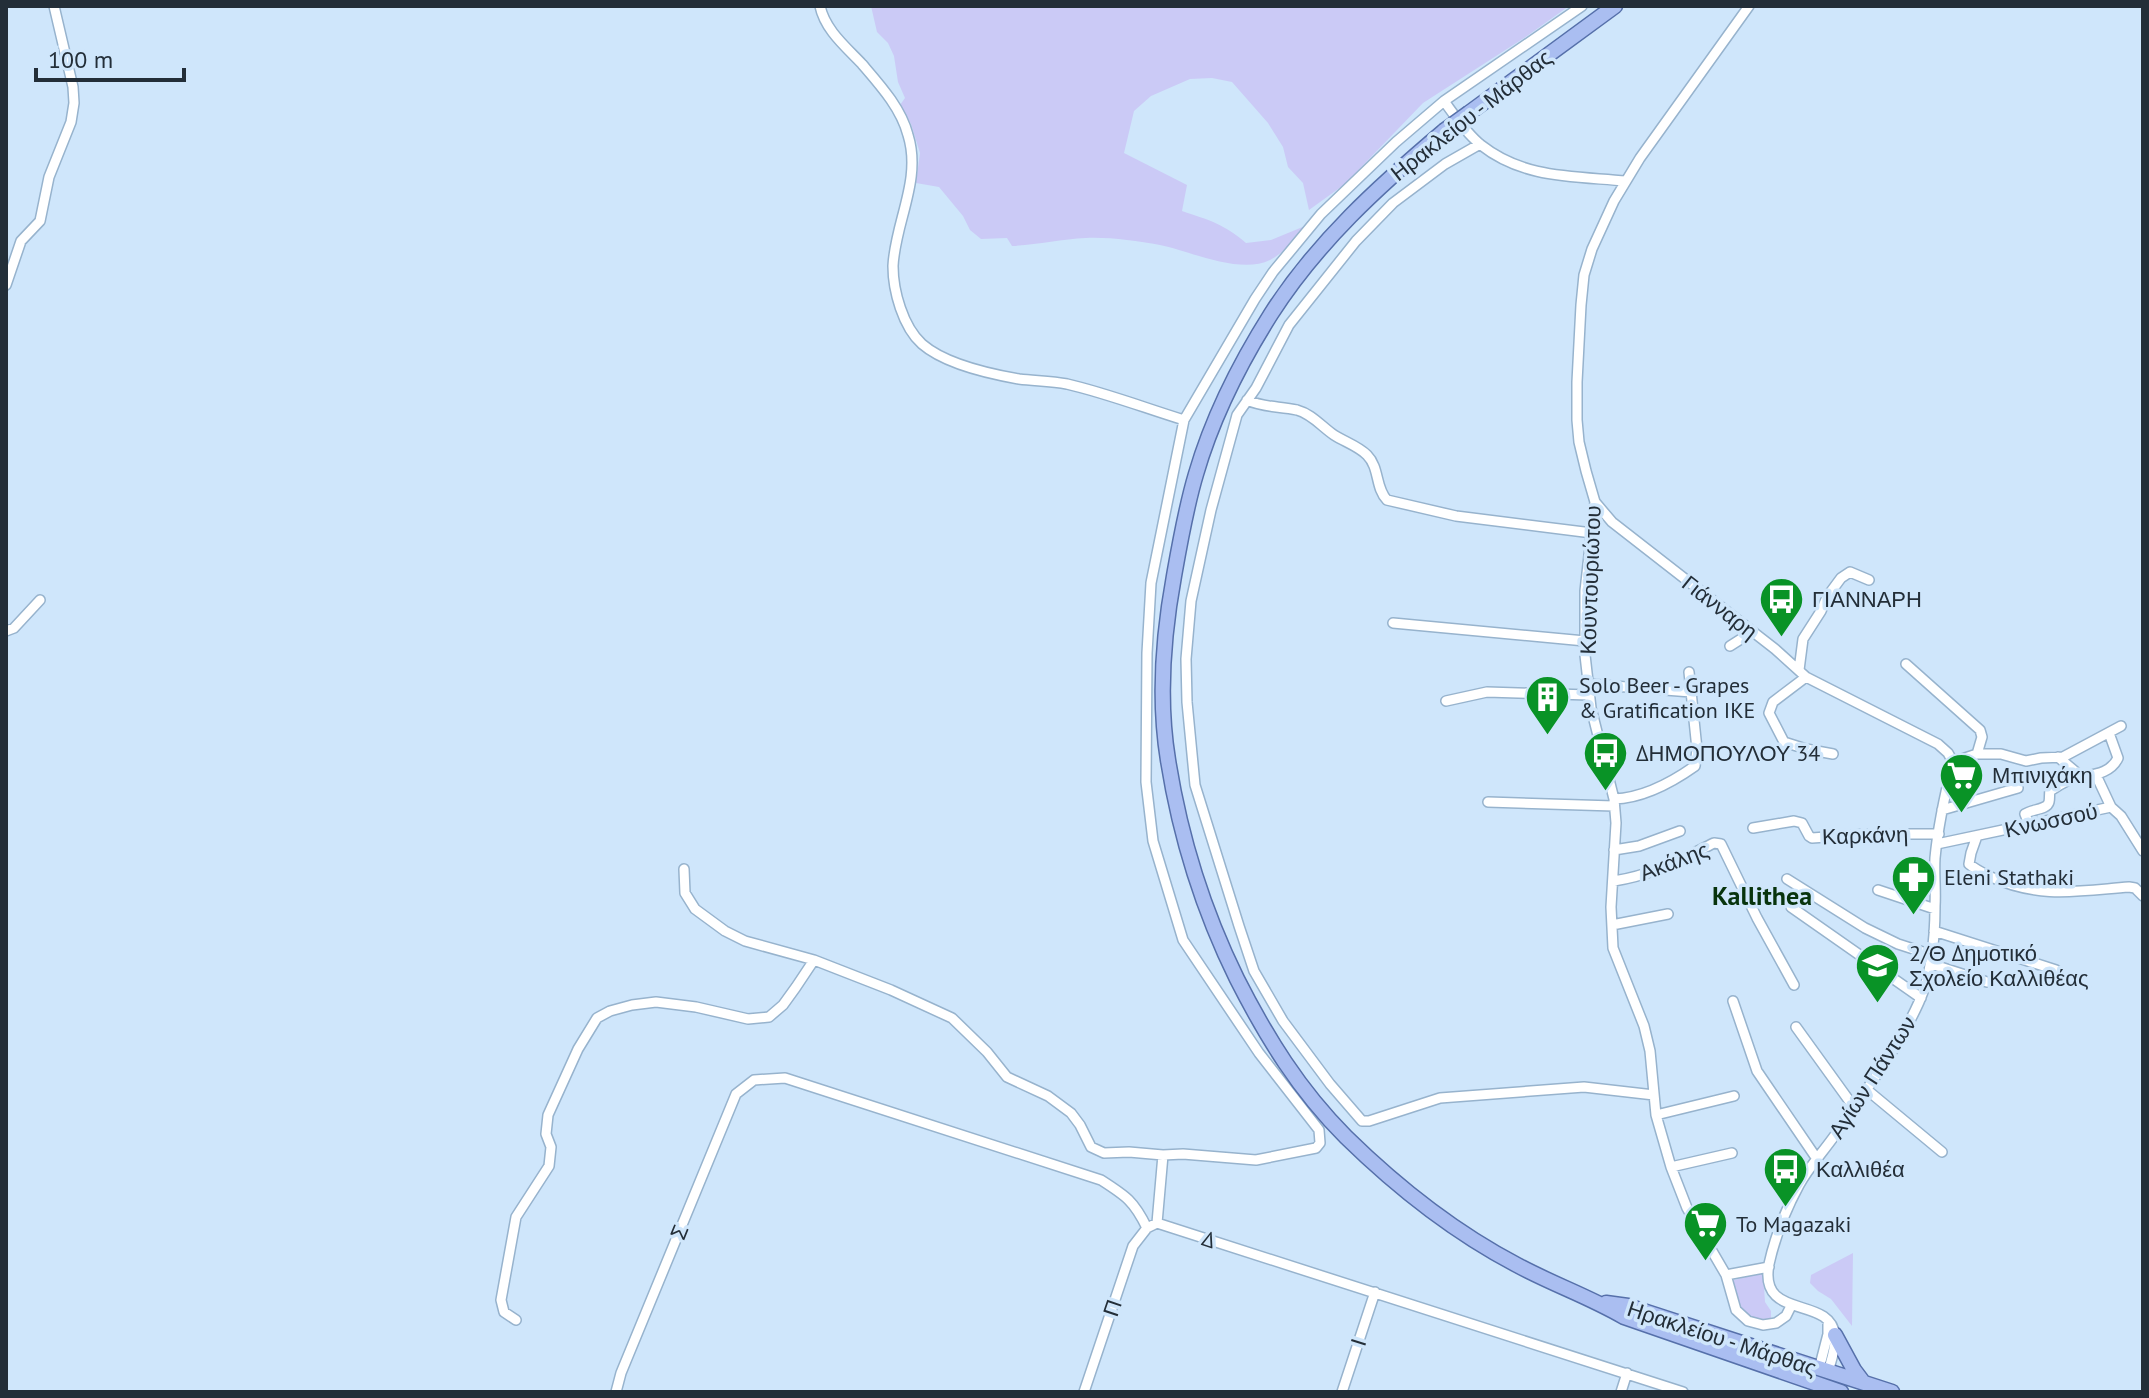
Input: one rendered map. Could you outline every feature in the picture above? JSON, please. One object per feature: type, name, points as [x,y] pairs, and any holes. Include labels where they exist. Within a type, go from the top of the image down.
[{"type":"main road","name":"Ηρακλείου - Μάρθας","points":[[1615,6],[1444,131],[1389,177],[1337,228],[1303,269],[1263,328],[1214,423],[1196,474],[1183,529],[1164,649],[1163,704],[1167,758],[1193,872],[1224,952],[1262,1029],[1297,1080],[1343,1134],[1387,1176],[1428,1209],[1513,1263],[1563,1288],[1624,1317],[1841,1392]]},
{"type":"main road","name":"Ηρακλείου - Μάρθας","points":[[1598,1302],[1628,1306],[1892,1392]]},
{"type":"main road","points":[[1835,1335],[1864,1383]]},
{"type":"street","points":[[6,285],[21,241],[40,221],[49,177],[71,122],[73,87],[54,6]]},
{"type":"street","points":[[820,6],[822,16],[833,33],[864,66],[901,114],[909,137],[912,169],[893,265],[894,286],[912,333],[946,360],[1021,379],[1068,385],[1184,420]]},
{"type":"street","points":[[684,869],[685,893],[706,919],[745,941],[814,960],[952,1018],[987,1052],[1007,1077],[1048,1096],[1071,1113],[1088,1142],[1098,1150],[1256,1160],[1316,1148],[1320,1143],[1319,1130],[1259,1053],[1183,940],[1153,841],[1146,782],[1151,583],[1184,420],[1255,299],[1321,214],[1444,101],[1582,6]]},
{"type":"street","name":"Κουντουριώτου","points":[[1749,6],[1626,181],[1592,249],[1582,290],[1577,420],[1579,442],[1595,502],[1585,591],[1585,641],[1595,727],[1614,803],[1613,948],[1644,1026],[1650,1051],[1656,1115],[1671,1167],[1687,1208],[1726,1275],[1736,1310],[1748,1321],[1763,1325],[1776,1323],[1786,1316],[1791,1306]]},
{"type":"street","points":[[1444,101],[1480,144],[1503,160],[1525,169],[1551,174],[1626,181]]},
{"type":"street","points":[[1480,144],[1445,164],[1404,194],[1356,241],[1289,325],[1237,415],[1211,510],[1187,632],[1186,688],[1195,785],[1254,971],[1283,1021],[1362,1121],[1440,1098],[1584,1087],[1654,1095]]},
{"type":"street","points":[[1247,400],[1260,407],[1301,411],[1360,449],[1370,457],[1376,468],[1381,495],[1387,500],[1456,516],[1592,533]]},
{"type":"street","name":"Γιάνναρη","points":[[1595,502],[1612,522],[1803,673],[1938,744],[1953,762]]},
{"type":"street","points":[[1833,754],[1784,742],[1769,713],[1773,702],[1803,673],[1803,639],[1841,578],[1850,572],[1869,580]]},
{"type":"street","points":[[6,631],[14,628],[40,600]]},
{"type":"street","points":[[1393,623],[1585,641]]},
{"type":"street","points":[[1730,646],[1752,632]]},
{"type":"street","points":[[1906,664],[1980,730],[1982,737],[1977,754]]},
{"type":"street","points":[[1488,802],[1614,803],[1642,795],[1695,766],[1697,749],[1689,672]]},
{"type":"street","points":[[1446,701],[1487,692],[1589,689],[1691,692]]},
{"type":"street","points":[[1953,762],[1977,754],[2001,754],[2026,761],[2063,757],[2121,726]]},
{"type":"street","points":[[2029,824],[2025,814],[2045,807],[2049,803],[2050,791],[2069,780],[2096,775],[2116,764],[2118,758],[2109,733]]},
{"type":"street","points":[[2058,757],[2083,778]]},
{"type":"street","name":"Αγίων Πάντων","points":[[1769,1267],[1785,1214],[1800,1183],[1906,1029],[1921,998],[1931,960],[1934,931],[1935,859],[1953,762]]},
{"type":"street","points":[[2096,775],[2111,807]]},
{"type":"street","points":[[1942,810],[2018,788]]},
{"type":"street","name":"Κνωσσού","points":[[1938,839],[1977,836],[2111,807],[2121,816],[2143,851]]},
{"type":"street","name":"Καρκάνη","points":[[1753,828],[1794,821],[1802,823],[1812,838],[1868,834],[1938,839]]},
{"type":"street","points":[[1614,850],[1639,846],[1680,831]]},
{"type":"street","points":[[1977,836],[1969,864],[2021,888],[2069,893],[2129,887],[2135,888],[2143,896]]},
{"type":"street","name":"Ακάλης","points":[[1614,881],[1639,877],[1714,843],[1721,844],[1794,985]]},
{"type":"street","points":[[1787,879],[1865,928],[1931,960],[1987,982]]},
{"type":"street","points":[[1878,890],[1935,909]]},
{"type":"street","points":[[1791,907],[1921,998]]},
{"type":"street","points":[[1612,925],[1668,914]]},
{"type":"street","points":[[1934,931],[2056,970]]},
{"type":"street","points":[[516,1320],[504,1312],[501,1300],[516,1217],[549,1166],[548,1115],[578,1049],[597,1018],[632,1005],[656,1002],[748,1019],[769,1017],[783,1005],[814,960]]},
{"type":"street","points":[[1733,1001],[1757,1071],[1817,1159]]},
{"type":"street","points":[[1796,1027],[1853,1106]]},
{"type":"street","name":"Σ","points":[[616,1392],[621,1373],[736,1094],[754,1080],[785,1078],[1101,1180],[1138,1209],[1147,1228]]},
{"type":"street","points":[[1866,1089],[1942,1152]]},
{"type":"street","points":[[1656,1115],[1734,1096]]},
{"type":"street","points":[[1671,1167],[1732,1153]]},
{"type":"street","points":[[1147,1228],[1157,1223],[1163,1155]]},
{"type":"street","name":"Δ","points":[[1157,1223],[1683,1392]]},
{"type":"street","name":"Π","points":[[1084,1392],[1133,1246],[1147,1228]]},
{"type":"street","points":[[1726,1275],[1769,1267],[1771,1290],[1791,1306],[1816,1312],[1828,1321],[1835,1335],[1834,1351],[1824,1370]]},
{"type":"street","name":"Ι","points":[[1342,1392],[1375,1292]]},
{"type":"street","points":[[1824,1370],[1828,1321]]},
{"type":"street","points":[[1621,1392],[1627,1373]]},
{"type":"shaded area","points":[[871,6],[1569,6],[1423,103],[1345,184],[1309,210],[1303,183],[1288,167],[1283,147],[1268,123],[1232,82],[1212,78],[1190,79],[1151,96],[1134,111],[1124,153],[1187,185],[1182,211],[1223,227],[1246,243],[1271,240],[1305,226],[1275,257],[1258,264],[1244,265],[1160,245],[1104,238],[1012,246],[1007,238],[981,239],[970,230],[963,216],[939,187],[916,183],[920,153],[911,124],[900,105],[905,98],[898,82],[894,56],[888,43],[877,32]]},
{"type":"shaded area","points":[[1853,1253],[1852,1326],[1831,1299],[1810,1283],[1811,1275]]},
{"type":"shaded area","points":[[1763,1272],[1765,1302],[1771,1311],[1771,1319],[1753,1323],[1734,1304],[1731,1281]]},
{"type":"place","name":"ΓΙΑΝΝΑΡΗ","points":[[1781,638]]},
{"type":"place","name":"Solo Beer - Grapes & Gratification IKE","points":[[1548,737]]},
{"type":"place","name":"ΔΗΜΟΠΟΥΛΟΥ 34","points":[[1605,792]]},
{"type":"place","name":"Μπινιχάκη","points":[[1961,814]]},
{"type":"place","name":"Eleni Stathaki","points":[[1913,916]]},
{"type":"place","name":"2/Θ Δημοτικό Σχολείο Καλλιθέας","points":[[1878,1005]]},
{"type":"place","name":"Καλλιθέα","points":[[1785,1208]]},
{"type":"place","name":"To Magazaki","points":[[1705,1263]]},
{"type":"district","name":"Kallithea","points":[[1762,895]]}]
